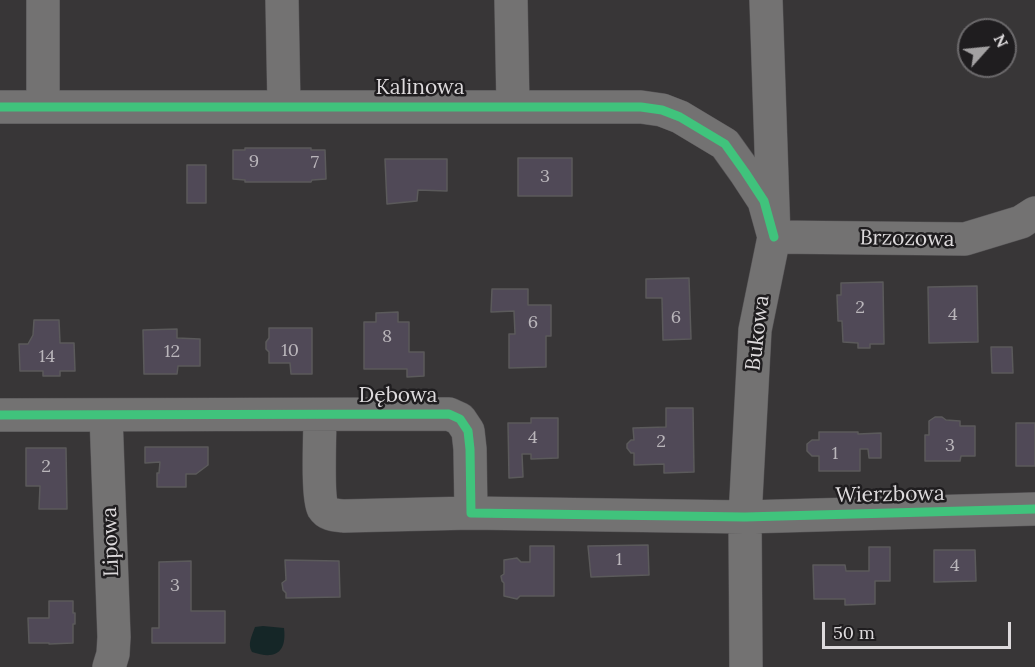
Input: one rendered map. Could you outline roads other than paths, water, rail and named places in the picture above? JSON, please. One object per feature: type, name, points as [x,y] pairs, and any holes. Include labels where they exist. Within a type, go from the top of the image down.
[{"type":"street","points":[[43,0],[43,106]]},
{"type":"street","points":[[282,0],[284,106]]},
{"type":"street","points":[[511,0],[513,106]]},
{"type":"street","name":"Bukowa","points":[[746,667],[745,517],[755,330],[774,237],[766,0]]},
{"type":"street","name":"Kalinowa","points":[[0,107],[513,106],[641,107],[662,110],[681,117],[725,144],[764,201],[774,237]]},
{"type":"street","name":"Brzozowa","points":[[774,237],[965,239],[1021,222],[1035,213]]},
{"type":"street","name":"Dębowa","points":[[0,415],[449,414],[460,419],[468,431],[471,513]]},
{"type":"street","points":[[320,415],[320,491],[322,507],[331,514],[345,516],[471,513],[745,517]]},
{"type":"street","name":"Lipowa","points":[[106,416],[114,637],[113,654],[109,667]]},
{"type":"street","name":"Wierzbowa","points":[[745,517],[1035,509]]}]
